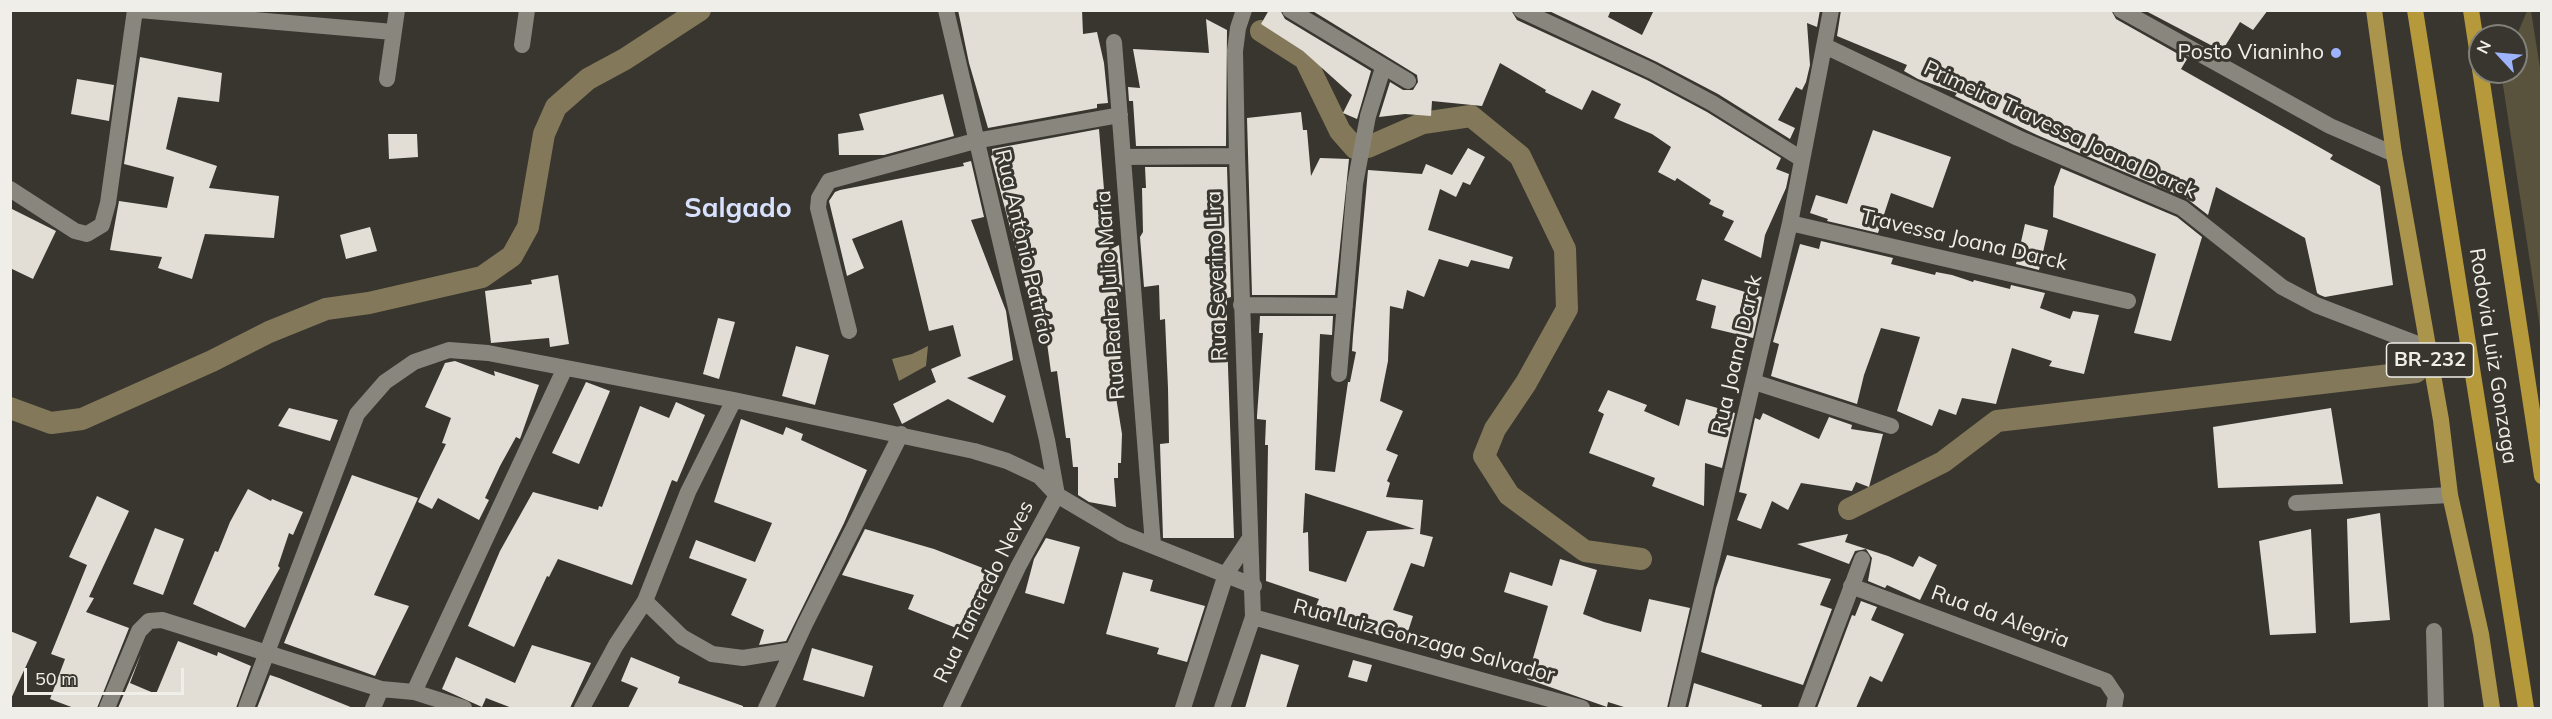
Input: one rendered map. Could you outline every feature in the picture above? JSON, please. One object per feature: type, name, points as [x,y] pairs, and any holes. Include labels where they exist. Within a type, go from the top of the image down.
[{"type":"highway","name":"Rodovia Luiz Gonzaga","points":[[2415,10],[2526,708]]},
{"type":"highway","name":"Rodovia Luiz Gonzaga","points":[[2471,10],[2541,476]]},
{"type":"main road","name":"BR-232","points":[[2374,10],[2394,154],[2428,348],[2450,495],[2481,634],[2492,708]]},
{"type":"street","points":[[10,189],[75,231],[87,234],[95,231],[106,216],[137,10],[393,32]]},
{"type":"street","points":[[387,79],[397,10]]},
{"type":"street","points":[[522,45],[527,10]]},
{"type":"street","name":"Rua Antônio Patrício","points":[[946,10],[1047,440],[1057,495]]},
{"type":"street","name":"Rua Severino Lira","points":[[1222,708],[1253,617],[1254,586],[1248,541],[1235,51],[1238,28],[1244,10]]},
{"type":"street","points":[[1290,10],[1408,81]]},
{"type":"street","points":[[1521,10],[1652,71],[1712,103],[1800,158]]},
{"type":"street","name":"Rua Joana Darck","points":[[1677,708],[1790,223],[1800,158],[1831,10]]},
{"type":"street","points":[[2121,10],[2330,126],[2394,154]]},
{"type":"street","name":"Rua Padre Julio Maria","points":[[1114,42],[1153,545]]},
{"type":"street","name":"Primeira Travessa Joana Darck","points":[[1825,46],[2018,138],[2182,208],[2282,287],[2316,305],[2428,348]]},
{"type":"street","points":[[1340,374],[1355,184],[1368,116],[1383,68]]},
{"type":"street","points":[[849,332],[818,208],[822,189],[829,181],[975,141],[1120,115]]},
{"type":"street","points":[[1124,158],[1237,156]]},
{"type":"street","name":"Travessa Joana Darck","points":[[1790,223],[2128,301]]},
{"type":"street","points":[[1240,305],[1344,306]]},
{"type":"street","points":[[246,708],[322,510],[338,459],[357,414],[385,382],[414,362],[449,350],[488,353],[734,400],[901,434],[1007,461],[1039,476],[1057,495],[1106,525],[1254,586]]},
{"type":"street","points":[[414,692],[565,368]]},
{"type":"street","points":[[1754,382],[1891,426]]},
{"type":"street","points":[[582,708],[616,645],[645,601],[688,492],[734,400]]},
{"type":"street","points":[[766,708],[901,434]]},
{"type":"street","name":"Rua Tancredo Neves","points":[[951,708],[1018,567],[1057,495]]},
{"type":"street","points":[[2296,503],[2450,495]]},
{"type":"street","points":[[1183,708],[1226,574],[1248,541]]},
{"type":"street","points":[[1806,708],[1862,559]]},
{"type":"street","name":"Rua da Alegria","points":[[1851,586],[2106,681],[2116,696],[2114,707]]},
{"type":"street","points":[[645,601],[682,637],[712,654],[743,658],[793,650]]},
{"type":"street","name":"Rua Luiz Gonzaga Salvador","points":[[1253,617],[1582,708]]},
{"type":"street","points":[[107,708],[139,631],[149,621],[162,620],[381,689],[414,692],[464,708]]},
{"type":"street","points":[[2434,630],[2436,708]]},
{"type":"street","points":[[373,708],[381,689]]},
{"type":"shaded area","points":[[2527,11],[2531,11],[2541,74],[2541,334],[2503,84],[2528,84],[2528,24],[2522,24]]},
{"type":"shaded area","points":[[928,346],[926,366],[899,381],[892,359],[912,354]]},
{"type":"building","points":[[958,10],[1082,10],[1083,34],[1097,32],[1104,63],[1108,103],[1097,104],[1097,108],[988,128],[969,63]]},
{"type":"building","points":[[1269,10],[1280,10],[1285,19],[1371,71],[1357,119],[1343,113],[1352,95],[1303,51],[1261,24]]},
{"type":"building","points":[[1311,10],[1511,10],[1517,20],[1647,80],[1707,112],[1781,158],[1776,169],[1789,174],[1786,188],[1765,235],[1761,258],[1724,240],[1734,221],[1722,216],[1724,211],[1709,204],[1711,200],[1677,178],[1675,181],[1658,172],[1671,147],[1652,134],[1614,118],[1621,104],[1592,90],[1582,110],[1545,92],[1546,90],[1500,63],[1482,106],[1432,101],[1431,116],[1405,114],[1379,117],[1390,82],[1403,90],[1413,90],[1418,82],[1417,75]]},
{"type":"building","points":[[1547,10],[1611,10],[1608,17],[1642,35],[1654,10],[1820,10],[1817,27],[1807,23],[1810,65],[1806,82],[1802,90],[1796,87],[1778,120],[1795,128],[1790,139],[1718,94],[1657,62]]},
{"type":"building","points":[[1841,10],[2111,10],[2116,19],[2187,59],[2181,69],[2333,155],[2330,159],[2380,186],[2393,285],[2325,297],[2320,295],[2317,293],[2305,238],[2216,187],[2208,215],[2186,198],[2037,135],[1955,96],[1957,93],[1918,79],[1904,71],[1907,65],[1837,36]]},
{"type":"building","points":[[2144,10],[2268,10],[2253,30],[2240,22],[2222,51]]},
{"type":"building","points":[[1206,19],[1227,30],[1226,146],[1136,146],[1133,101],[1129,101],[1128,87],[1140,88],[1133,49],[1209,53]]},
{"type":"building","points":[[140,57],[222,73],[219,102],[178,97],[166,149],[217,166],[209,188],[279,196],[274,238],[205,234],[192,279],[158,268],[162,257],[110,250],[119,201],[167,208],[174,177],[124,164]]},
{"type":"building","points":[[77,79],[114,85],[109,121],[71,114]]},
{"type":"building","points":[[943,94],[954,136],[884,155],[839,155],[838,134],[864,130],[859,114]]},
{"type":"building","points":[[1301,112],[1303,130],[1307,130],[1311,176],[1320,158],[1349,159],[1335,295],[1252,295],[1247,118]]},
{"type":"building","points":[[1099,129],[1109,250],[1119,245],[1123,291],[1117,292],[1122,390],[1115,391],[1122,434],[1121,463],[1118,463],[1118,478],[1114,478],[1116,507],[1089,502],[1078,495],[1078,467],[1073,467],[1070,438],[1066,438],[1057,371],[1051,372],[1047,343],[1044,344],[1036,309],[1032,310],[991,156],[993,155],[992,149]]},
{"type":"building","points":[[1873,130],[1951,157],[1933,208],[1891,193],[1878,233],[1827,221],[1828,219],[1810,213],[1816,195],[1847,204]]},
{"type":"building","points":[[388,134],[417,134],[418,157],[389,159]]},
{"type":"building","points":[[1468,148],[1485,157],[1470,185],[1463,182],[1456,197],[1440,189],[1428,230],[1513,257],[1509,269],[1471,260],[1468,267],[1439,259],[1424,297],[1407,290],[1403,309],[1390,306],[1388,361],[1380,401],[1403,411],[1386,450],[1398,455],[1387,481],[1390,483],[1386,497],[1423,500],[1420,534],[1433,537],[1424,567],[1411,563],[1393,610],[1413,616],[1404,644],[1333,617],[1335,613],[1316,606],[1319,599],[1266,581],[1268,445],[1265,445],[1266,420],[1257,419],[1263,333],[1259,333],[1260,316],[1333,316],[1332,335],[1320,334],[1315,470],[1335,472],[1348,382],[1350,382],[1356,352],[1352,351],[1368,170],[1422,174],[1426,164],[1452,175]],"holes":[[[1305,493],[1415,529],[1367,531],[1346,582],[1309,571],[1308,532],[1303,533]]]},
{"type":"building","points":[[971,161],[984,217],[971,220],[1006,311],[1013,360],[967,378],[1006,396],[993,423],[948,399],[902,424],[893,404],[936,382],[931,369],[961,356],[953,325],[929,331],[902,220],[852,239],[864,268],[847,276],[829,201],[835,192],[840,190],[964,166],[963,163]]},
{"type":"building","points":[[1145,167],[1227,167],[1231,297],[1227,298],[1227,338],[1234,538],[1163,538],[1160,444],[1169,443],[1165,319],[1160,320],[1159,285],[1144,287],[1140,237],[1143,232],[1142,188],[1146,188]]},
{"type":"building","points":[[2061,168],[2177,217],[2202,237],[2171,341],[2134,333],[2156,254],[2053,217],[2054,187]]},
{"type":"building","points":[[10,208],[56,231],[33,279],[10,268]]},
{"type":"building","points":[[2025,224],[2048,230],[2039,270],[2016,264]]},
{"type":"building","points":[[370,227],[377,251],[346,259],[340,235]]},
{"type":"building","points":[[1821,241],[1893,258],[1891,264],[1935,275],[1936,272],[1973,282],[1974,280],[2010,289],[2011,285],[2045,293],[2040,308],[2070,319],[2073,311],[2099,315],[2084,374],[2049,366],[2052,361],[2012,348],[1996,404],[1962,398],[1956,415],[1939,409],[1932,426],[1897,411],[1920,337],[1881,328],[1864,375],[1857,404],[1771,376],[1779,344],[1773,342],[1800,244],[1819,249]]},
{"type":"building","points":[[558,275],[569,344],[550,347],[549,338],[491,343],[485,291],[532,284],[531,280]]},
{"type":"building","points":[[1702,279],[1762,297],[1753,338],[1711,328],[1716,306],[1696,300]]},
{"type":"building","points":[[718,318],[735,322],[719,379],[703,374]]},
{"type":"building","points":[[796,346],[829,355],[815,405],[782,396]]},
{"type":"building","points":[[455,361],[495,376],[494,371],[539,385],[520,439],[516,437],[500,466],[485,498],[489,500],[479,520],[438,498],[432,509],[418,502],[446,444],[442,443],[451,418],[425,407],[445,363]]},
{"type":"building","points":[[586,382],[610,391],[579,464],[552,453]]},
{"type":"building","points":[[1608,390],[1647,405],[1644,411],[1679,426],[1686,399],[1735,413],[1722,468],[1705,463],[1704,506],[1652,486],[1655,478],[1589,453],[1604,414],[1598,411]]},
{"type":"building","points":[[676,402],[705,415],[677,482],[672,480],[632,585],[558,559],[549,577],[547,576],[514,647],[468,626],[500,551],[533,492],[598,510],[599,506],[602,507],[640,406],[669,418]]},
{"type":"building","points":[[289,408],[338,420],[330,441],[278,426]]},
{"type":"building","points":[[2331,408],[2343,484],[2218,488],[2213,427]]},
{"type":"building","points":[[1763,413],[1819,439],[1829,417],[1852,425],[1851,429],[1883,434],[1869,487],[1856,482],[1852,491],[1801,483],[1788,510],[1772,501],[1761,529],[1737,520],[1747,494],[1739,492],[1755,418],[1760,420]]},
{"type":"building","points":[[741,419],[783,435],[786,427],[803,434],[801,440],[867,470],[844,523],[786,641],[759,645],[764,630],[731,615],[747,579],[689,558],[696,540],[755,562],[772,523],[714,502]]},
{"type":"building","points":[[352,475],[418,498],[374,595],[409,606],[375,676],[284,643]]},
{"type":"building","points":[[248,489],[271,501],[272,499],[303,512],[293,535],[289,533],[278,566],[280,568],[245,628],[193,604],[215,551],[218,552],[230,522]]},
{"type":"building","points":[[97,496],[129,511],[89,597],[94,598],[86,612],[129,628],[97,708],[74,708],[50,699],[65,659],[51,654],[87,565],[69,557]]},
{"type":"building","points":[[2380,513],[2390,620],[2350,623],[2347,519]]},
{"type":"building","points":[[155,528],[184,539],[163,595],[133,584]]},
{"type":"building","points":[[865,529],[934,549],[993,572],[969,633],[908,609],[914,595],[842,575]]},
{"type":"building","points":[[2311,529],[2316,633],[2270,635],[2259,541]]},
{"type":"building","points":[[1848,534],[1845,542],[1888,556],[1913,567],[1919,556],[1937,565],[1920,600],[1887,585],[1885,588],[1868,581],[1872,558],[1866,549],[1855,551],[1849,564],[1797,544]]},
{"type":"building","points":[[1046,538],[1080,547],[1064,604],[1025,593],[1034,559]]},
{"type":"building","points":[[1727,555],[1831,579],[1820,605],[1832,609],[1803,685],[1701,652],[1716,588]]},
{"type":"building","points":[[1560,559],[1597,570],[1583,614],[1604,622],[1641,632],[1649,599],[1690,608],[1667,708],[1627,708],[1608,702],[1607,707],[1527,679],[1548,606],[1504,592],[1510,572],[1552,586]]},
{"type":"building","points":[[1123,572],[1153,580],[1150,591],[1205,606],[1187,662],[1157,654],[1159,648],[1106,634]]},
{"type":"building","points":[[1861,601],[1877,607],[1871,620],[1904,634],[1882,682],[1870,676],[1856,708],[1817,708],[1852,615],[1855,616]]},
{"type":"building","points":[[10,631],[37,642],[10,701]]},
{"type":"building","points":[[178,641],[217,656],[218,652],[251,666],[236,708],[118,708],[141,654],[130,683],[156,694]]},
{"type":"building","points":[[532,645],[591,663],[570,708],[512,708],[486,698],[482,707],[442,689],[456,657],[515,683]]},
{"type":"building","points":[[812,648],[873,666],[864,697],[803,680]]},
{"type":"building","points":[[1261,654],[1299,665],[1286,708],[1245,708]]},
{"type":"building","points":[[631,657],[680,677],[678,683],[743,706],[743,708],[628,708],[638,688],[621,681]]},
{"type":"building","points":[[1353,660],[1372,665],[1367,682],[1348,677]]},
{"type":"building","points":[[270,675],[279,678],[353,708],[257,708]]},
{"type":"building","points":[[1694,683],[1762,705],[1761,708],[1688,708]]},
{"type":"waterway","points":[[10,408],[51,423],[82,419],[212,361],[269,332],[326,309],[369,303],[482,277],[512,256],[528,227],[544,134],[556,107],[588,79],[625,59],[700,10]]},
{"type":"waterway","points":[[1261,31],[1305,59],[1340,131],[1355,148]]},
{"type":"waterway","points":[[1368,147],[1423,123],[1471,116],[1520,156],[1565,249],[1567,309],[1526,383],[1495,429],[1484,456],[1509,495],[1585,551],[1641,559]]},
{"type":"waterway","points":[[1849,509],[1943,462],[1997,421],[2416,372]]},
{"type":"place","name":"Posto Vianinho","points":[[2336,53]]},
{"type":"district","name":"Salgado","points":[[738,209]]}]
